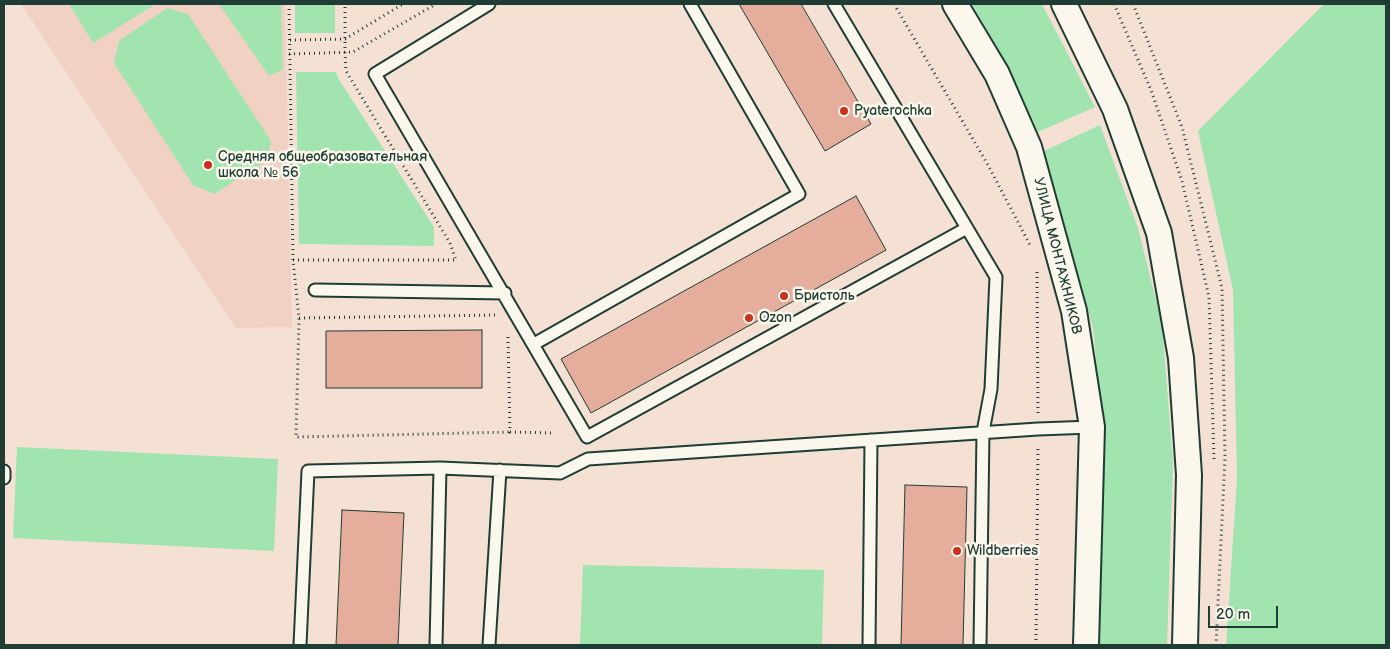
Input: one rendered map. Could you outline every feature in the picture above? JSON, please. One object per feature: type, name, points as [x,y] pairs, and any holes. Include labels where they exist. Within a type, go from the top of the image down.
[{"type":"street","name":"УЛИЦА МОНТАЖНИКОВ","points":[[956,4],[997,74],[1029,147],[1074,310],[1092,427],[1086,645]]},
{"type":"street","points":[[1064,4],[1116,109],[1159,233],[1181,358],[1189,475],[1185,645]]},
{"type":"lane","points":[[489,4],[375,74],[505,293],[587,437],[588,459]]},
{"type":"lane","points":[[534,344],[799,194],[690,4]]},
{"type":"lane","points":[[834,4],[996,277],[991,389],[983,432],[980,645]]},
{"type":"lane","points":[[587,437],[967,228]]},
{"type":"lane","points":[[315,290],[505,293]]},
{"type":"lane","points":[[300,645],[308,471],[440,468],[560,473],[588,459],[983,432],[1092,427]]},
{"type":"lane","points":[[868,645],[871,440]]},
{"type":"lane","points":[[436,645],[440,468]]},
{"type":"lane","points":[[489,645],[500,470]]},
{"type":"lane","points":[[4,471],[4,478]]},
{"type":"path","points":[[294,260],[456,260],[450,244],[346,71],[345,4]]},
{"type":"path","points":[[290,40],[345,39],[403,4]]},
{"type":"path","points":[[290,54],[353,52],[436,4]]},
{"type":"path","points":[[1133,4],[1182,126],[1222,288],[1225,458],[1216,645]]},
{"type":"path","points":[[298,318],[500,314]]},
{"type":"path","points":[[508,332],[510,432],[555,433]]},
{"type":"shaded area","name":"Средняя общеобразовательная школа № 56","points":[[21,4],[285,4],[292,327],[236,328]]},
{"type":"green space","points":[[69,4],[156,4],[93,43]]},
{"type":"green space","points":[[219,4],[281,4],[283,70],[269,76]]},
{"type":"green space","points":[[295,4],[335,4],[335,33],[295,33]]},
{"type":"green space","points":[[972,4],[1042,4],[1095,107],[1038,132],[1008,66]]},
{"type":"green space","points":[[1324,4],[1386,4],[1386,645],[1226,645],[1237,478],[1233,290],[1198,131]]},
{"type":"green space","points":[[167,8],[188,14],[271,141],[267,160],[214,194],[193,185],[114,63],[119,41]]},
{"type":"green space","points":[[296,72],[336,72],[338,78],[434,227],[434,246],[299,244]]},
{"type":"green space","points":[[1100,125],[1138,228],[1162,324],[1173,462],[1167,645],[1099,645],[1104,438],[1093,328],[1044,151]]},
{"type":"green space","points":[[17,447],[278,459],[274,551],[13,538]]},
{"type":"green space","points":[[583,565],[824,570],[822,645],[580,645]]},
{"type":"building","points":[[739,4],[801,4],[871,124],[825,151]]},
{"type":"building","points":[[856,196],[886,250],[591,413],[561,359]]},
{"type":"building","points":[[482,330],[482,388],[326,388],[326,331]]},
{"type":"building","points":[[905,485],[967,487],[963,645],[901,645]]},
{"type":"building","points":[[342,510],[404,513],[398,645],[336,645]]},
{"type":"place","name":"Pyaterochka","points":[[844,111]]},
{"type":"place","name":"Средняя общеобразовательная школа № 56","points":[[208,165]]},
{"type":"place","name":"Бристоль","points":[[784,296]]},
{"type":"place","name":"Ozon","points":[[749,318]]},
{"type":"place","name":"Wildberries","points":[[957,551]]}]
